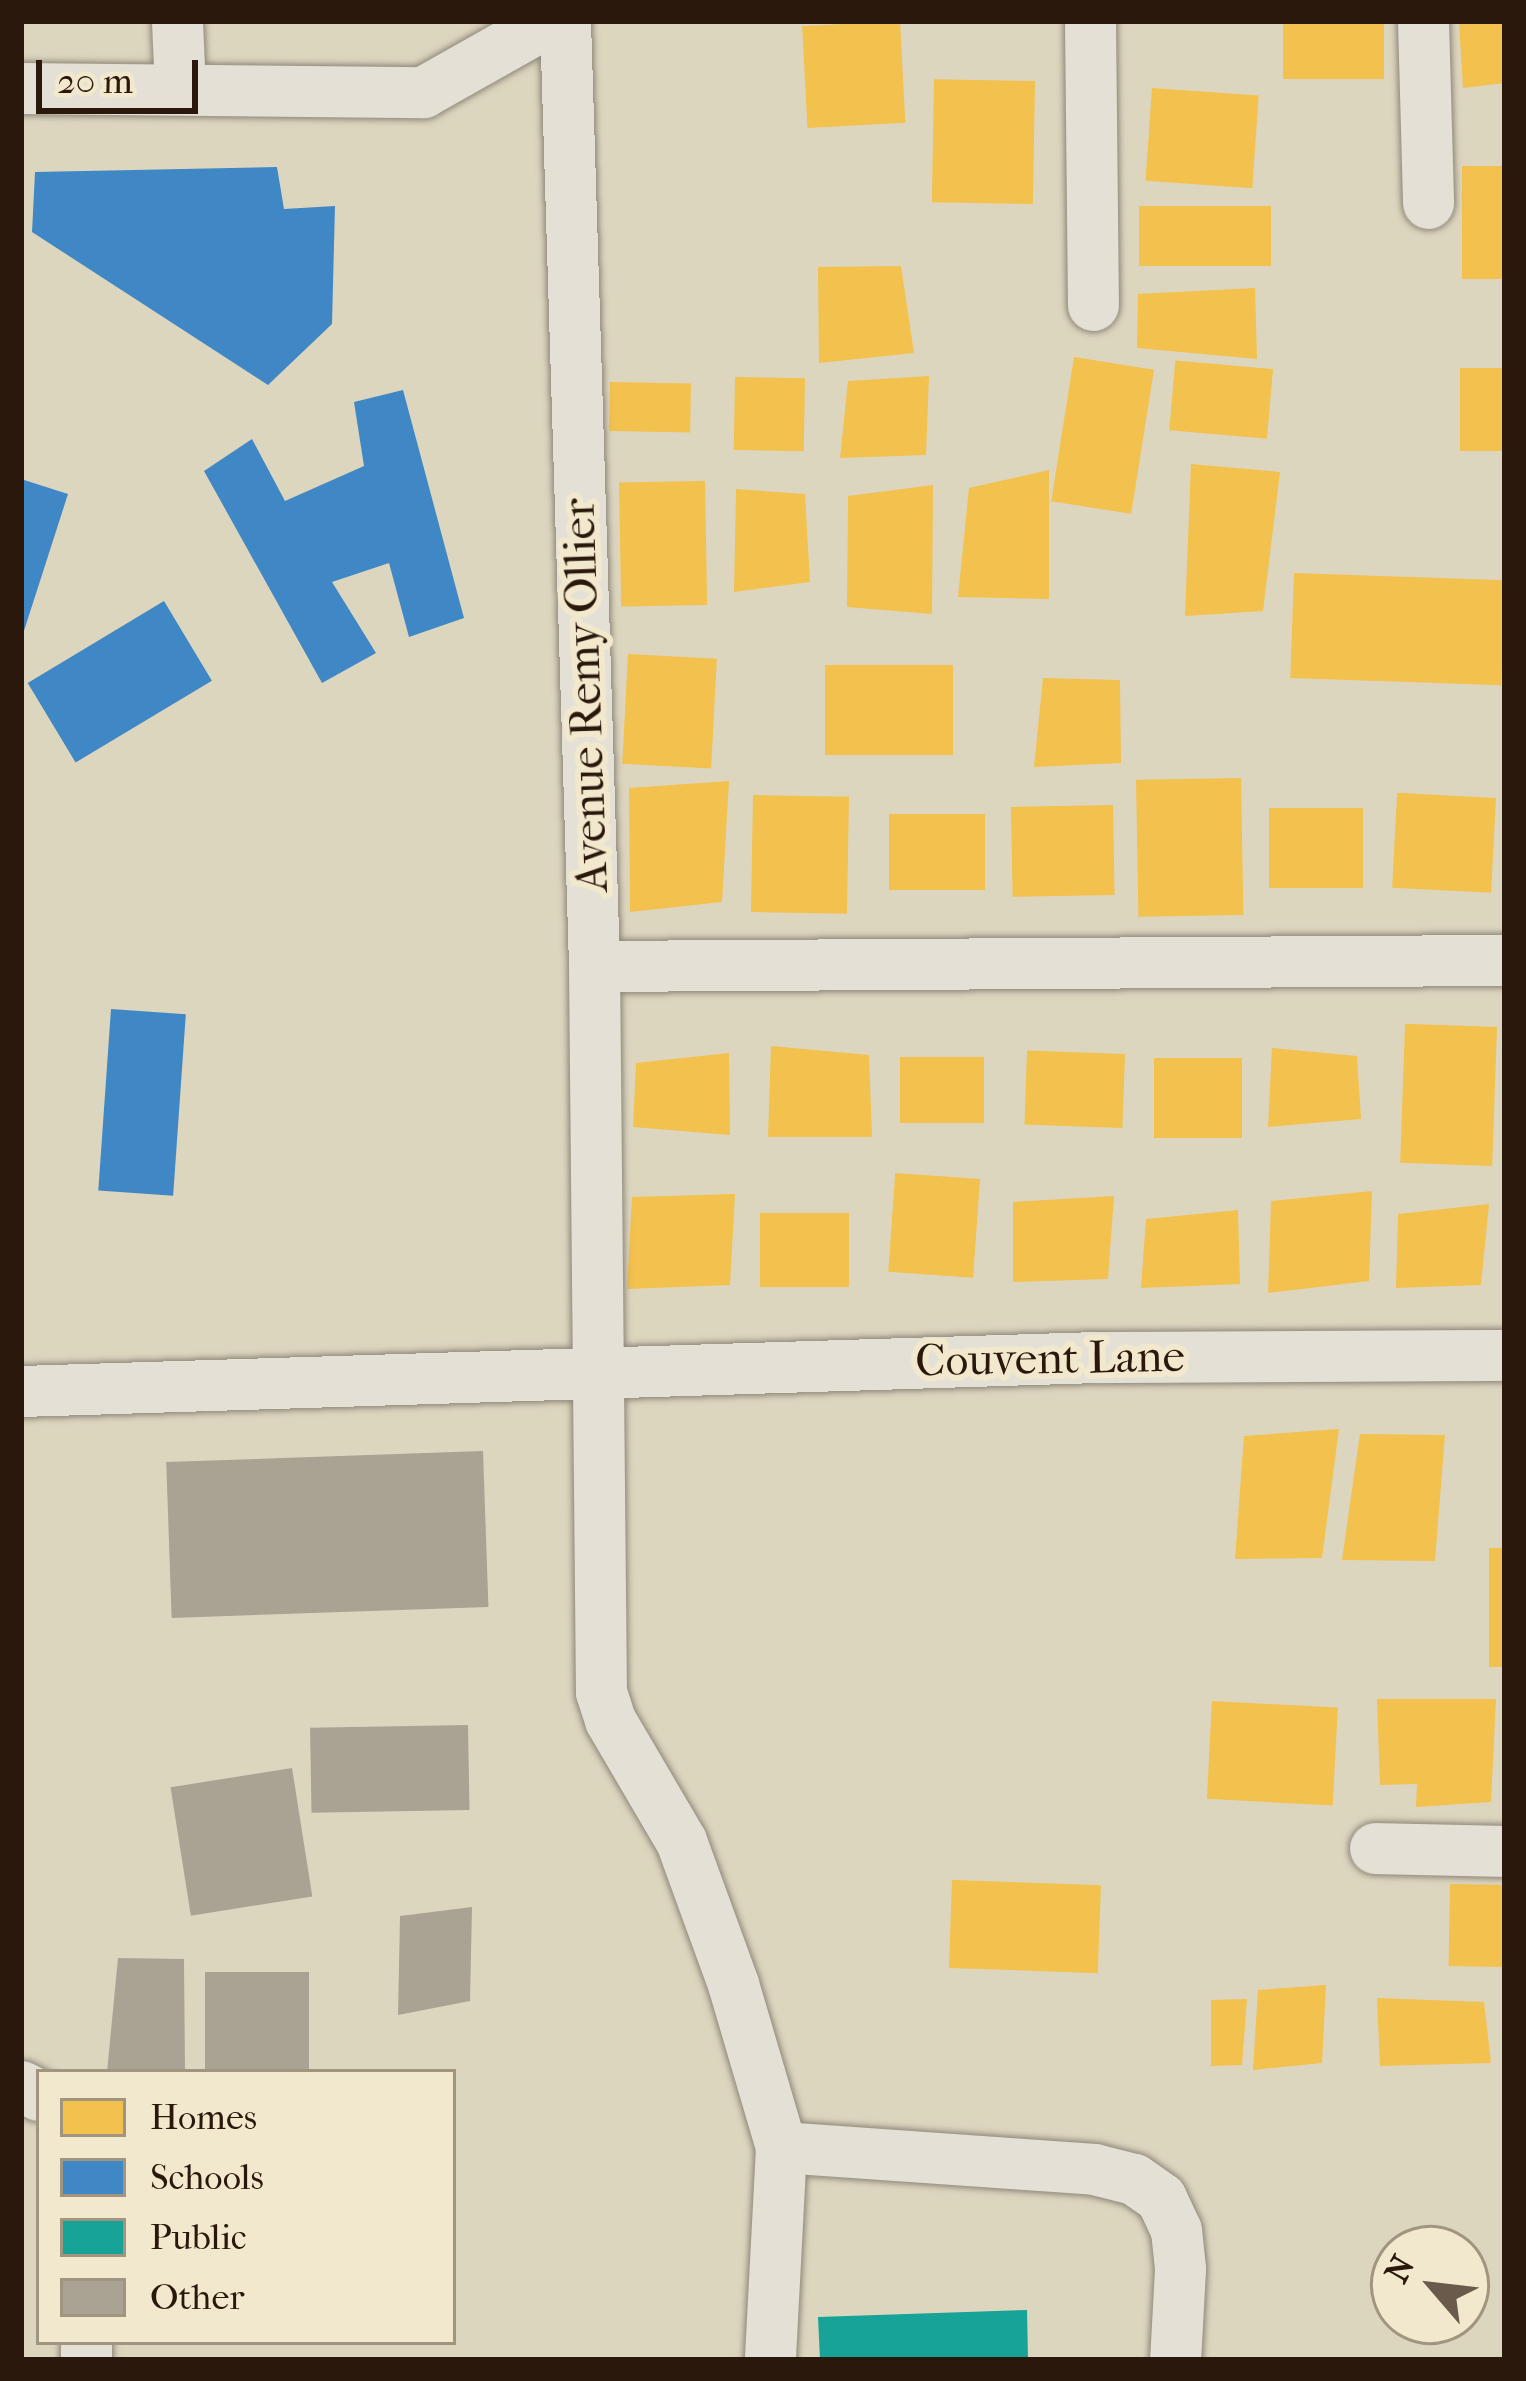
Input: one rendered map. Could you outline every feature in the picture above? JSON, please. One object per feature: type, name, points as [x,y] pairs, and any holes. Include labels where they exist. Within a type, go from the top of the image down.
[{"type":"street","points":[[177,21],[180,89]]},
{"type":"street","points":[[21,88],[423,92],[548,21]]},
{"type":"street","name":"Avenue Remy Ollier","points":[[565,21],[594,966],[601,1692],[610,1720],[681,1841],[733,1984],[782,2147],[770,2360]]},
{"type":"street","points":[[1090,21],[1094,305]]},
{"type":"street","points":[[1423,21],[1428,203]]},
{"type":"street","points":[[594,966],[1505,960]]},
{"type":"street","name":"Couvent Lane","points":[[21,1391],[1099,1357],[1505,1355]]},
{"type":"street","points":[[1375,1847],[1505,1851]]},
{"type":"street","points":[[782,2147],[1094,2169],[1134,2179],[1161,2198],[1176,2230],[1180,2269],[1175,2360]]},
{"type":"building: Homes","points":[[900,21],[905,123],[807,128],[802,26]]},
{"type":"building: Homes","points":[[1283,21],[1384,21],[1384,79],[1283,79]]},
{"type":"building: Homes","points":[[1459,21],[1505,21],[1505,83],[1463,88]]},
{"type":"building: Homes","points":[[934,79],[1035,81],[1033,204],[932,202]]},
{"type":"building: Homes","points":[[1152,88],[1259,95],[1252,188],[1146,181]]},
{"type":"building: Homes","points":[[1462,166],[1505,166],[1505,279],[1462,279]]},
{"type":"building: Homes","points":[[1139,206],[1271,206],[1271,266],[1139,266]]},
{"type":"building: Homes","points":[[901,266],[914,353],[819,363],[818,267]]},
{"type":"building: Homes","points":[[1255,288],[1257,359],[1137,348],[1138,294]]},
{"type":"building: Homes","points":[[1074,357],[1154,370],[1131,514],[1051,501]]},
{"type":"building: Homes","points":[[1175,360],[1273,369],[1267,439],[1169,430]]},
{"type":"building: Homes","points":[[1460,368],[1505,368],[1505,451],[1460,451]]},
{"type":"building: Homes","points":[[929,376],[926,455],[840,458],[848,381]]},
{"type":"building: Homes","points":[[735,377],[805,378],[804,451],[734,450]]},
{"type":"building: Homes","points":[[610,382],[691,383],[690,432],[609,431]]},
{"type":"building: Homes","points":[[1191,464],[1280,472],[1263,611],[1185,616]]},
{"type":"building: Homes","points":[[1049,470],[1049,599],[958,597],[969,488]]},
{"type":"building: Homes","points":[[705,481],[707,605],[621,606],[619,483]]},
{"type":"building: Homes","points":[[933,485],[932,614],[847,607],[848,496]]},
{"type":"building: Homes","points":[[736,489],[805,494],[810,582],[734,592]]},
{"type":"building: Homes","points":[[1294,573],[1505,580],[1501,685],[1290,678]]},
{"type":"building: Homes","points":[[628,654],[717,659],[711,769],[622,764]]},
{"type":"building: Homes","points":[[825,665],[953,665],[953,755],[825,755]]},
{"type":"building: Homes","points":[[1043,678],[1120,680],[1121,763],[1034,767]]},
{"type":"building: Homes","points":[[1241,778],[1243,915],[1138,917],[1136,780]]},
{"type":"building: Homes","points":[[729,781],[722,902],[630,912],[629,788]]},
{"type":"building: Homes","points":[[1397,793],[1496,798],[1491,893],[1392,888]]},
{"type":"building: Homes","points":[[753,795],[849,797],[847,914],[751,912]]},
{"type":"building: Homes","points":[[1113,805],[1115,895],[1013,897],[1011,807]]},
{"type":"building: Homes","points":[[1269,808],[1363,808],[1363,888],[1269,888]]},
{"type":"building: Homes","points":[[889,814],[985,814],[985,890],[889,890]]},
{"type":"building: Homes","points":[[1405,1024],[1497,1027],[1492,1166],[1400,1163]]},
{"type":"building: Homes","points":[[771,1046],[869,1055],[872,1137],[768,1137]]},
{"type":"building: Homes","points":[[1272,1048],[1357,1056],[1361,1119],[1268,1127]]},
{"type":"building: Homes","points":[[1027,1051],[1125,1054],[1122,1128],[1024,1125]]},
{"type":"building: Homes","points":[[729,1053],[730,1135],[633,1127],[636,1063]]},
{"type":"building: Homes","points":[[900,1057],[984,1057],[984,1123],[900,1123]]},
{"type":"building: Homes","points":[[1154,1058],[1242,1058],[1242,1138],[1154,1138]]},
{"type":"building: Homes","points":[[895,1173],[980,1179],[973,1278],[888,1272]]},
{"type":"building: Homes","points":[[1372,1191],[1369,1281],[1268,1293],[1271,1201]]},
{"type":"building: Homes","points":[[735,1194],[730,1285],[627,1289],[632,1197]]},
{"type":"building: Homes","points":[[1114,1196],[1108,1279],[1013,1282],[1013,1202]]},
{"type":"building: Homes","points":[[1489,1204],[1481,1285],[1396,1288],[1398,1214]]},
{"type":"building: Homes","points":[[1238,1210],[1240,1284],[1141,1288],[1146,1219]]},
{"type":"building: Homes","points":[[760,1213],[849,1213],[849,1287],[760,1287]]},
{"type":"building: Homes","points":[[1339,1429],[1322,1558],[1235,1559],[1244,1436]]},
{"type":"building: Homes","points":[[1360,1434],[1445,1435],[1435,1561],[1342,1560]]},
{"type":"building: Homes","points":[[1489,1548],[1505,1548],[1505,1667],[1489,1667]]},
{"type":"building: Homes","points":[[1377,1699],[1496,1699],[1491,1802],[1416,1807],[1417,1784],[1380,1785]]},
{"type":"building: Homes","points":[[1212,1701],[1338,1708],[1333,1805],[1207,1799]]},
{"type":"building: Homes","points":[[952,1880],[1101,1885],[1098,1973],[949,1968]]},
{"type":"building: Homes","points":[[1450,1884],[1505,1885],[1504,1967],[1449,1966]]},
{"type":"building: Homes","points":[[1326,1985],[1322,2063],[1253,2070],[1258,1990]]},
{"type":"building: Homes","points":[[1377,1998],[1484,2002],[1491,2063],[1380,2066]]},
{"type":"building: Homes","points":[[1247,1999],[1242,2065],[1211,2066],[1211,2000]]},
{"type":"building: Schools","points":[[277,167],[284,209],[335,206],[332,324],[268,385],[32,232],[35,172]]},
{"type":"building: Schools","points":[[403,390],[464,618],[409,637],[389,563],[332,582],[376,653],[322,683],[204,471],[252,439],[285,501],[364,466],[354,402]]},
{"type":"building: Schools","points":[[21,479],[68,494],[22,637],[21,637]]},
{"type":"building: Schools","points":[[164,601],[212,681],[76,763],[28,683]]},
{"type":"building: Schools","points":[[111,1009],[186,1014],[173,1196],[98,1191]]},
{"type":"building: Public","points":[[1027,2310],[1028,2360],[820,2360],[818,2317]]},
{"type":"building: Other","points":[[483,1451],[488,1607],[172,1618],[166,1462]]},
{"type":"building: Other","points":[[468,1725],[469,1810],[312,1813],[310,1728]]},
{"type":"building: Other","points":[[292,1768],[312,1896],[191,1916],[171,1787]]},
{"type":"building: Other","points":[[472,1907],[470,2001],[398,2015],[400,1916]]},
{"type":"building: Other","points":[[118,1958],[184,1959],[185,2069],[107,2069]]},
{"type":"building: Other","points":[[205,1972],[309,1972],[309,2069],[205,2069]]}]
